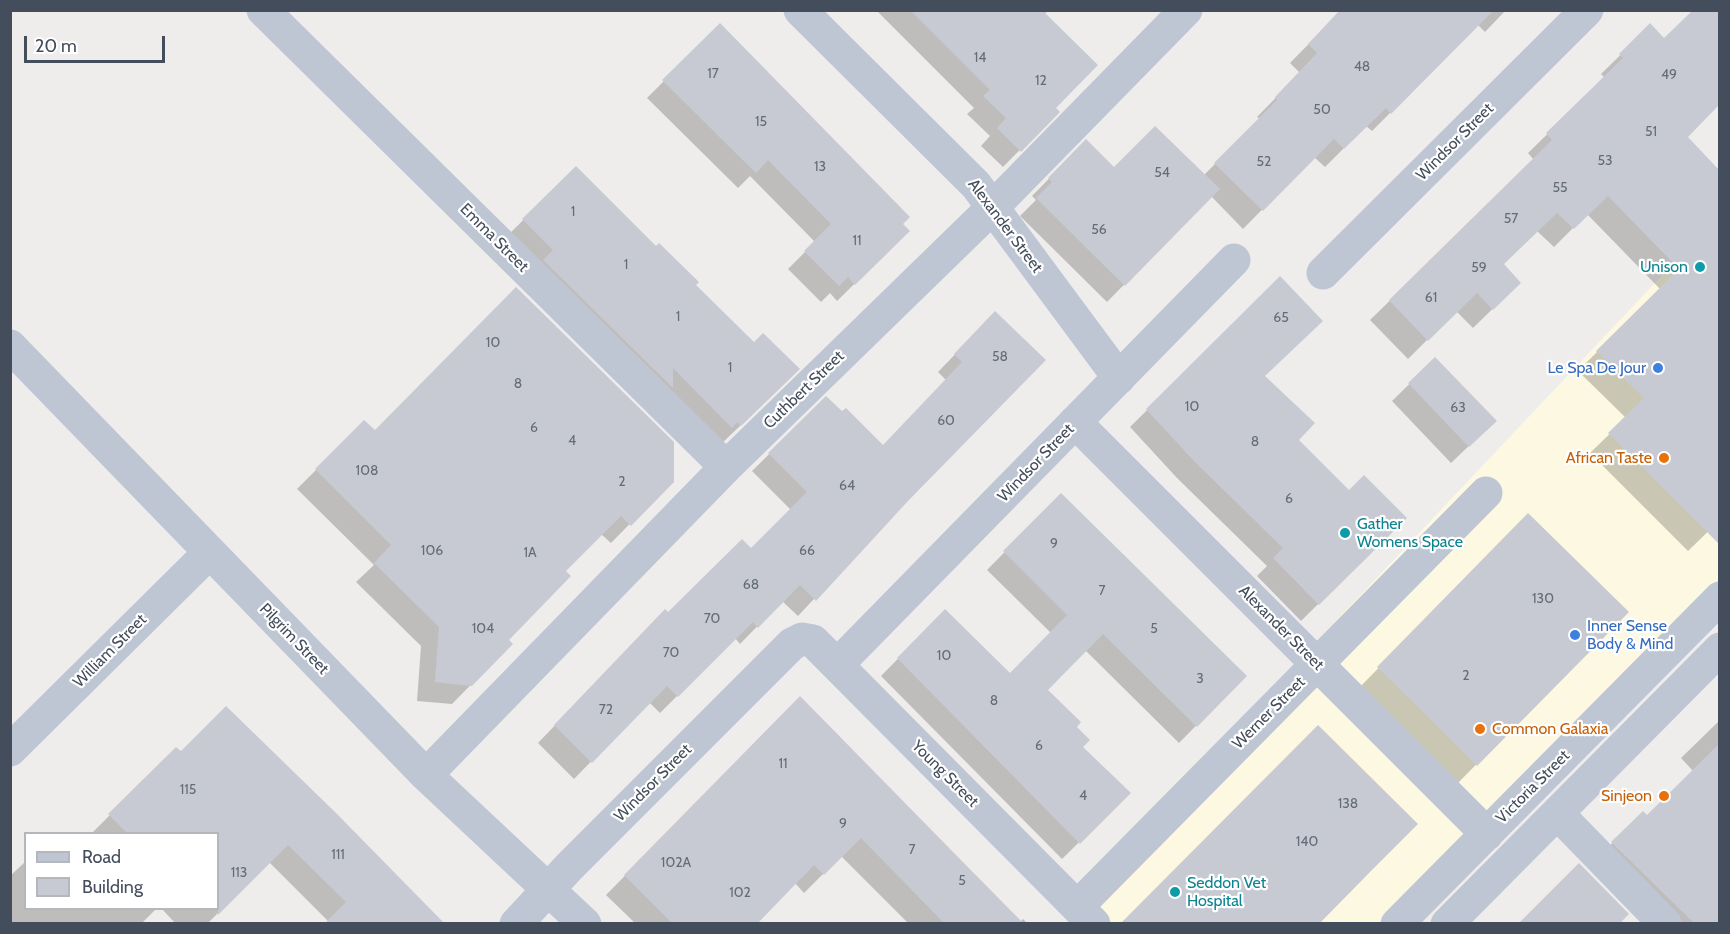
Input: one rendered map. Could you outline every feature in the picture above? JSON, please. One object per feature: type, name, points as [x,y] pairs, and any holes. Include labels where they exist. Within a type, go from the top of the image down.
[{"type":"street","name":"Emma Street","points":[[263,10],[726,467]]},
{"type":"street","name":"Alexander Street","points":[[800,10],[976,185],[1119,378]]},
{"type":"street","name":"Cuthbert Street","points":[[426,775],[726,467],[992,208],[1186,10]]},
{"type":"street","name":"Windsor Street","points":[[1323,273],[1587,10]]},
{"type":"street","name":"Windsor Street","points":[[837,665],[1234,260]]},
{"type":"street","name":"Pilgrim Street","points":[[10,346],[426,775],[585,924]]},
{"type":"street","name":"Alexander Street","points":[[1075,422],[1487,834]]},
{"type":"street","name":"Werner Street","points":[[1085,915],[1317,664],[1486,493]]},
{"type":"street","name":"William Street","points":[[10,750],[210,552]]},
{"type":"street","name":"Victoria Street","points":[[1397,924],[1719,598]]},
{"type":"street","name":"Young Street","points":[[792,644],[802,639],[813,641],[1085,915]]},
{"type":"street","name":"Windsor Street","points":[[516,924],[792,644]]},
{"type":"street","points":[[1447,924],[1719,649]]},
{"type":"street","points":[[1557,813],[1665,924]]},
{"type":"shaded area","points":[[1719,215],[1719,593],[1398,923],[1078,924],[1287,673]]},
{"type":"building","points":[[910,10],[1042,10],[1098,65],[1056,108],[1060,112],[1021,152],[997,128],[1006,118],[983,96],[990,90]]},
{"type":"building","points":[[1340,10],[1494,10],[1391,114],[1386,108],[1344,149],[1334,139],[1263,211],[1214,163],[1277,100],[1275,97],[1317,53],[1308,44]]},
{"type":"building","points":[[1693,10],[1719,10],[1719,105],[1688,137],[1719,170],[1719,544],[1608,433],[1644,398],[1596,351],[1679,269],[1608,196],[1574,229],[1557,213],[1504,264],[1521,283],[1493,310],[1477,293],[1428,341],[1389,300],[1552,140],[1546,133],[1623,58],[1619,54],[1650,23],[1664,38]]},
{"type":"building","points":[[720,23],[910,217],[903,224],[910,231],[855,285],[848,277],[839,286],[804,251],[831,224],[768,160],[756,173],[662,80]]},
{"type":"building","points":[[1155,126],[1220,189],[1125,286],[1036,198],[1052,182],[1048,178],[1086,139],[1114,167]]},
{"type":"building","points":[[576,166],[656,246],[659,243],[699,282],[696,285],[754,342],[763,333],[800,369],[741,426],[737,422],[732,428],[673,368],[673,388],[543,260],[553,250],[522,219]]},
{"type":"building","points":[[1280,276],[1323,321],[1265,376],[1315,423],[1299,440],[1349,490],[1364,475],[1407,518],[1319,605],[1273,558],[1283,548],[1194,461],[1146,409]]},
{"type":"building","points":[[516,287],[674,442],[674,482],[631,526],[621,516],[566,571],[571,576],[509,640],[513,644],[472,686],[435,682],[439,627],[374,563],[391,545],[315,469],[364,420],[375,430]]},
{"type":"building","points":[[995,311],[1046,360],[908,501],[816,601],[800,585],[758,628],[753,622],[678,697],[667,686],[592,763],[554,725],[665,609],[668,612],[742,539],[751,548],[807,492],[768,453],[826,396],[842,411],[846,408],[883,445],[962,362],[954,354]]},
{"type":"building","points":[[1435,357],[1497,421],[1469,447],[1408,383]]},
{"type":"building","points":[[1061,493],[1247,676],[1197,727],[1103,634],[1048,690],[1081,722],[1077,727],[1090,740],[1083,747],[1131,793],[1080,844],[897,658],[945,609],[1010,673],[1067,615],[1003,551]]},
{"type":"building","points":[[1528,513],[1629,612],[1477,766],[1377,667]]},
{"type":"building","points":[[800,696],[1024,924],[945,924],[861,838],[824,875],[814,865],[757,924],[673,924],[624,875]]},
{"type":"building","points":[[226,706],[445,924],[324,924],[346,902],[288,845],[218,915],[219,832],[126,832],[108,814],[176,747],[181,751]]},
{"type":"building","points":[[1318,725],[1418,824],[1319,924],[1120,924]]},
{"type":"building","points":[[1719,744],[1719,924],[1695,924],[1611,842],[1643,811],[1647,815]]},
{"type":"building","points":[[1579,863],[1629,914],[1619,924],[1518,924]]},
{"type":"place","name":"Unison","points":[[1700,267]]},
{"type":"place","name":"Le Spa De Jour","points":[[1658,368]]},
{"type":"place","name":"African Taste","points":[[1664,458]]},
{"type":"place","name":"Gather Womens Space","points":[[1345,533]]},
{"type":"place","name":"Inner Sense Body & Mind","points":[[1575,635]]},
{"type":"place","name":"Common Galaxia","points":[[1480,729]]},
{"type":"place","name":"Sinjeon","points":[[1664,796]]},
{"type":"place","name":"Seddon Vet Hospital","points":[[1175,892]]}]
